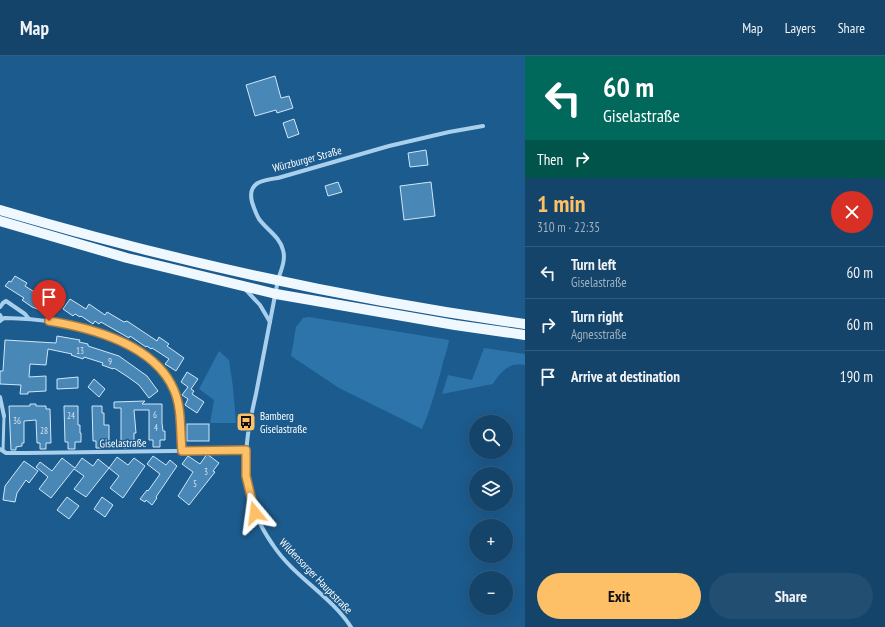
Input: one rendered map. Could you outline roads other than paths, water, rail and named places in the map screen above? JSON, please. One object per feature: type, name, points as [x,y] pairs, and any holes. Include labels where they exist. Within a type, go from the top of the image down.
[{"type":"main road","points":[[0,210],[131,247],[197,263],[395,304],[525,324]]},
{"type":"main road","points":[[0,221],[127,258],[276,294],[455,325],[525,335]]},
{"type":"street","name":"Würzburger Straße","points":[[276,294],[278,280],[285,258],[283,250],[275,235],[259,219],[255,210],[251,191],[257,184],[263,180],[278,178],[389,146],[482,126]]},
{"type":"street","points":[[242,286],[260,305],[270,322]]},
{"type":"street","points":[[270,322],[276,294]]},
{"type":"street","points":[[1,306],[6,301],[25,314],[29,319]]},
{"type":"street","points":[[1,318],[29,319],[70,324],[130,346],[154,362],[164,373],[174,390],[179,411],[182,451]]},
{"type":"street","name":"Wildensorger Hauptstraße","points":[[270,322],[254,399],[246,450],[246,476],[251,501],[262,526],[274,547],[288,564],[326,598],[351,627]]},
{"type":"street","points":[[0,397],[1,409],[4,416]]},
{"type":"street","name":"Giselastraße","points":[[1,450],[6,453],[32,453],[246,450]]},
{"type":"lane","points":[[1,450],[4,416]]},
{"type":"place","name":"Bamberg Giselastraße","points":[[246,422]]}]
